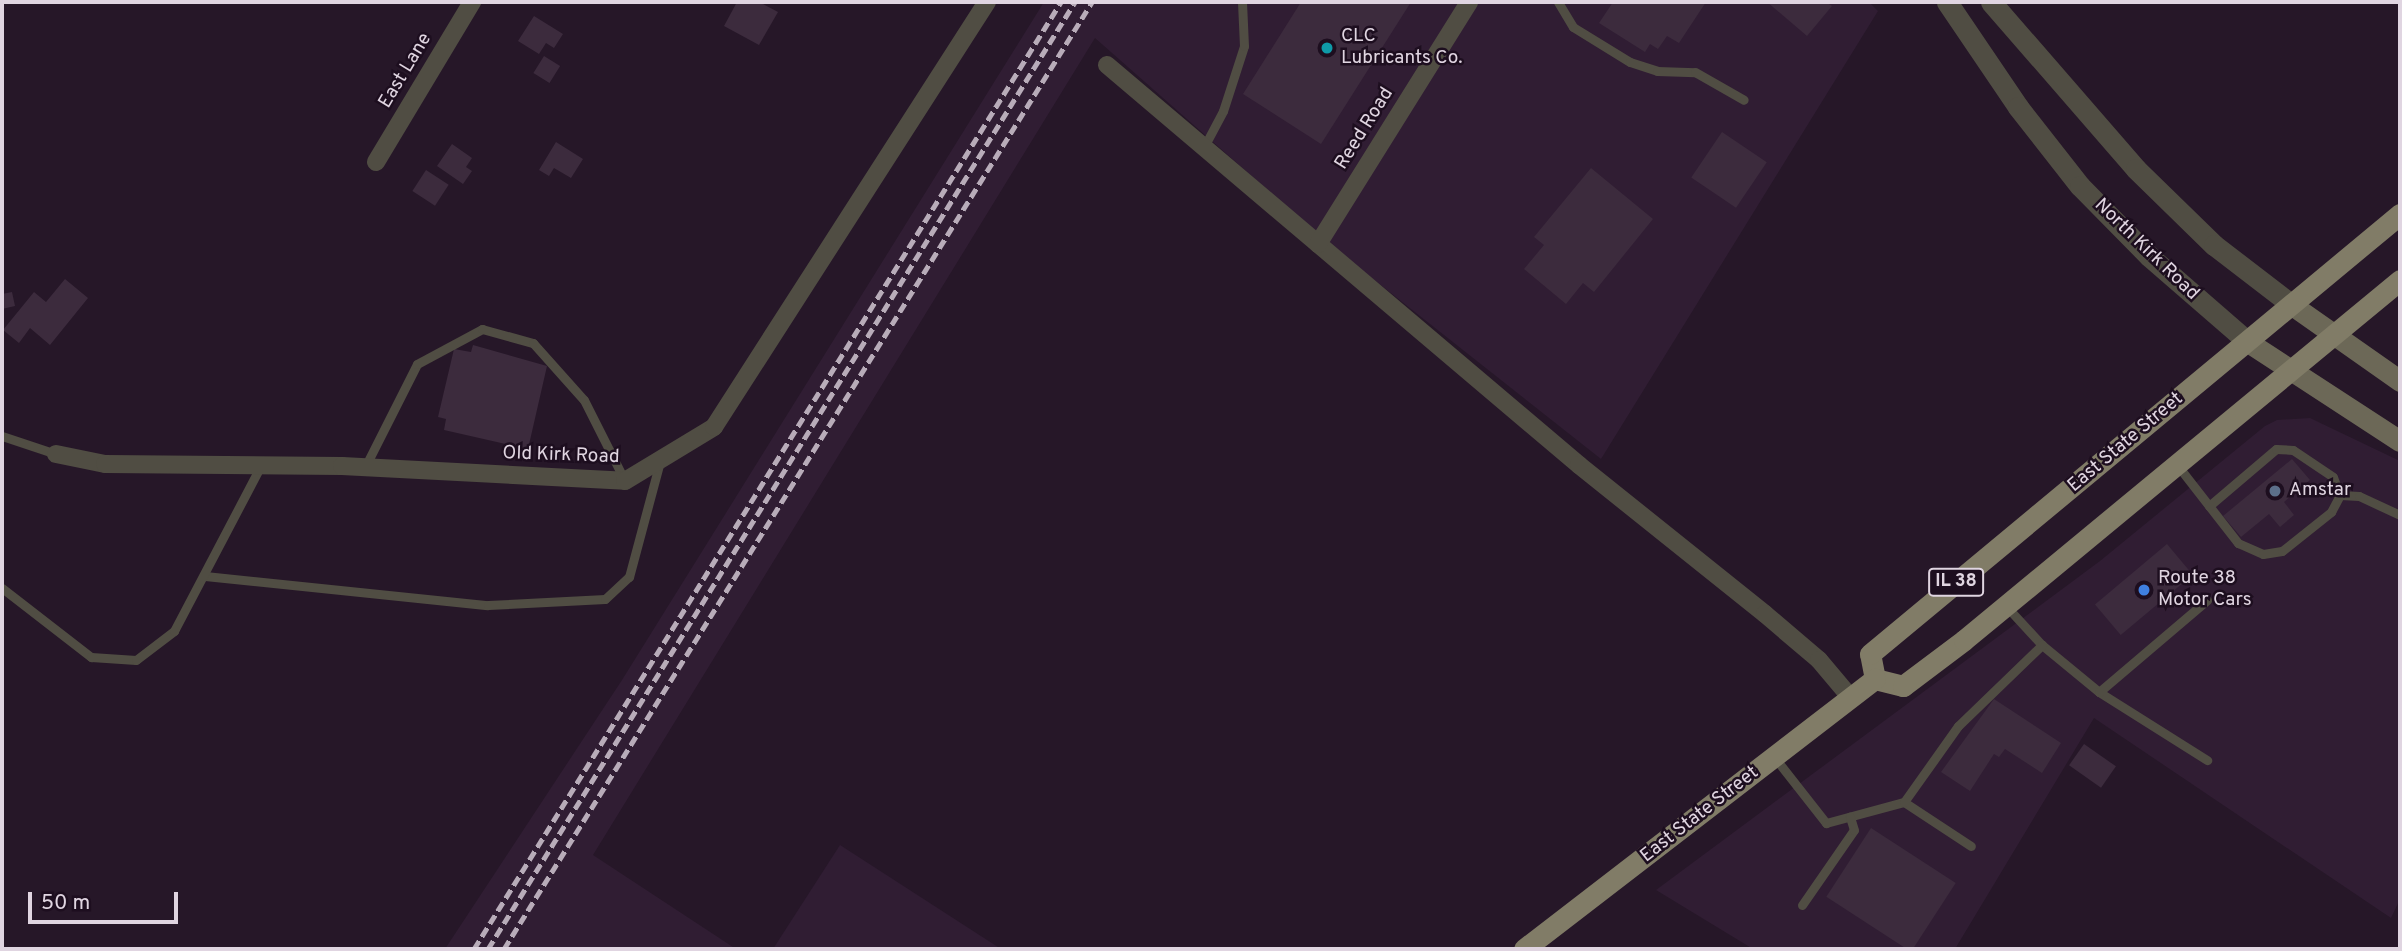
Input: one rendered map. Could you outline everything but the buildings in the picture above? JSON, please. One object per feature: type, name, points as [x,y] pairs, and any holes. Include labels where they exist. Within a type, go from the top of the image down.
[{"type":"main road","name":"East State Street","points":[[1524,949],[1875,679],[1870,654],[2400,214]]},
{"type":"main road","name":"IL 38","points":[[1875,679],[1903,686],[2178,466],[2400,280]]},
{"type":"main road","points":[[2292,305],[2400,380]]},
{"type":"main road","name":"North Kirk Road","points":[[2248,342],[2400,441]]},
{"type":"street","name":"East Lane","points":[[376,162],[472,2]]},
{"type":"street","name":"Old Kirk Road","points":[[56,454],[105,464],[365,467],[625,481],[715,427],[987,2]]},
{"type":"street","name":"Reed Road","points":[[1318,244],[1469,2]]},
{"type":"street","name":"North Kirk Road","points":[[1947,2],[2072,176],[2149,256],[2248,342]]},
{"type":"street","points":[[1991,2],[2136,169],[2214,245],[2292,305]]},
{"type":"street","points":[[1107,65],[1205,145],[1579,465],[1765,614],[1819,660],[1851,698]]},
{"type":"lane","points":[[1205,145],[1223,111],[1244,46],[1242,2]]},
{"type":"lane","points":[[1558,2],[1573,27],[1630,62],[1657,71],[1695,72],[1744,100]]},
{"type":"lane","points":[[365,467],[417,364],[482,329],[533,343],[584,400],[625,481]]},
{"type":"lane","points":[[2,436],[56,454]]},
{"type":"lane","points":[[2178,466],[2209,506],[2246,549],[2273,554],[2332,512],[2340,495],[2333,477],[2293,450],[2276,449],[2209,506]]},
{"type":"lane","points":[[205,576],[488,605],[605,598],[629,577],[661,460]]},
{"type":"lane","points":[[2,588],[91,657],[136,660],[174,631],[261,465]]},
{"type":"lane","points":[[2340,495],[2359,496],[2400,515]]},
{"type":"lane","points":[[2099,692],[2207,600]]},
{"type":"lane","points":[[2006,606],[2042,645],[2099,692],[2207,760]]},
{"type":"lane","points":[[1775,757],[1826,823],[1904,802],[1958,726],[2042,645]]},
{"type":"lane","points":[[1904,802],[1971,846]]},
{"type":"lane","points":[[1802,905],[1854,830],[1850,817]]},
{"type":"shaded area","points":[[1044,2],[1869,2],[1878,11],[1601,459],[1330,245],[1095,38],[593,855],[736,949],[445,949],[622,680]]},
{"type":"shaded area","points":[[2310,418],[2400,461],[2400,899],[2391,918],[2094,718],[1955,949],[1753,949],[1656,890],[2100,561],[2265,426],[2277,420]]},
{"type":"shaded area","points":[[840,845],[1001,949],[773,949]]},
{"type":"railway","points":[[474,949],[1061,2]]},
{"type":"railway","points":[[488,949],[1075,2]]},
{"type":"railway","points":[[504,949],[1092,2]]},
{"type":"place","name":"CLC Lubricants Co.","points":[[1327,48]]},
{"type":"place","name":"Amstar","points":[[2275,491]]},
{"type":"place","name":"Route 38 Motor Cars","points":[[2144,590]]}]
